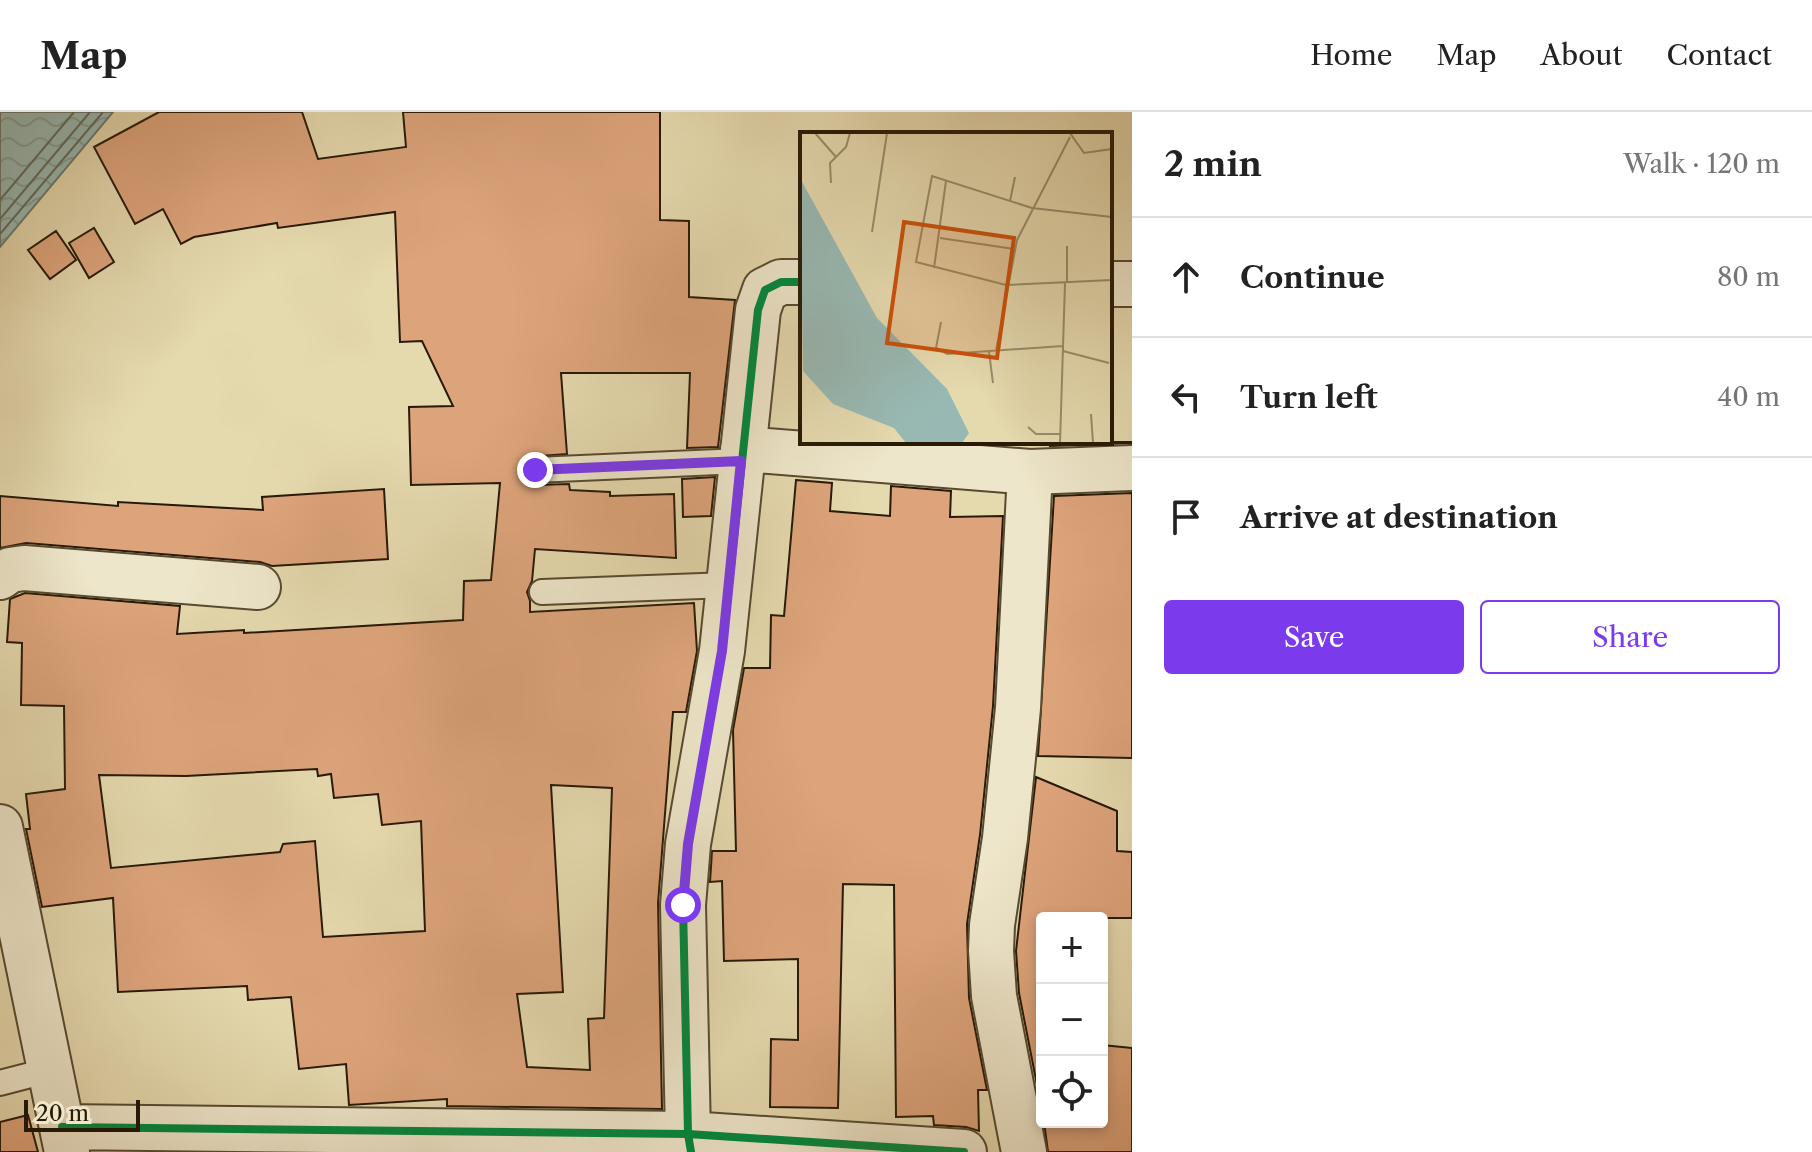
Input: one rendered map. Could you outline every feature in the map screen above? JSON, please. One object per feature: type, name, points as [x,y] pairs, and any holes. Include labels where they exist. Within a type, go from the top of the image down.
[{"type":"street","points":[[689,1143],[683,905],[688,844],[722,651],[758,310],[765,290],[781,282],[800,282]]},
{"type":"street","points":[[742,455],[1030,472],[1132,468]]},
{"type":"street","points":[[1024,1152],[994,996],[991,951],[1018,708],[1030,472]]},
{"type":"street","points":[[0,577],[10,570],[24,568],[258,587]]},
{"type":"street","points":[[0,827],[64,1139],[689,1143],[964,1152]]},
{"type":"lane","points":[[535,470],[742,455]]},
{"type":"lane","points":[[542,592],[728,585]]},
{"type":"lane","points":[[0,1083],[50,1070]]},
{"type":"water","points":[[0,112],[113,112],[0,247]]},
{"type":"building","points":[[159,112],[302,112],[318,159],[406,147],[403,112],[660,112],[660,220],[689,221],[689,297],[735,300],[718,447],[687,448],[690,373],[561,373],[567,454],[528,457],[520,470],[523,479],[535,485],[569,484],[570,490],[610,492],[610,496],[674,494],[676,558],[535,549],[532,581],[527,592],[530,612],[694,603],[697,651],[686,712],[673,712],[658,903],[662,1109],[447,1106],[447,1099],[349,1105],[346,1064],[299,1069],[291,997],[248,1000],[247,986],[118,992],[113,898],[42,907],[26,829],[30,829],[26,794],[65,789],[64,706],[21,705],[22,643],[7,642],[10,599],[25,593],[180,606],[177,634],[463,620],[464,581],[491,580],[500,483],[411,485],[409,407],[453,406],[422,341],[400,342],[395,212],[278,228],[277,223],[194,237],[181,244],[163,209],[135,224],[94,147]],"holes":[[[317,769],[318,776],[331,774],[334,798],[378,794],[382,825],[421,821],[425,931],[323,937],[315,841],[283,844],[280,852],[111,868],[99,775],[186,776]],[[551,785],[612,788],[604,1018],[588,1019],[590,1070],[527,1067],[517,994],[563,992]]]},
{"type":"building","points":[[94,228],[114,262],[89,278],[69,243]]},
{"type":"building","points":[[56,231],[76,260],[50,279],[28,250]]},
{"type":"building","points":[[1050,444],[1105,444],[1050,446]]},
{"type":"building","points":[[715,477],[711,516],[683,517],[682,479]]},
{"type":"building","points":[[796,480],[832,483],[830,511],[890,516],[891,486],[951,491],[950,517],[1003,516],[993,706],[967,924],[969,998],[987,1090],[978,1090],[979,1131],[934,1125],[933,1116],[896,1117],[894,885],[843,884],[838,1108],[770,1107],[771,1039],[798,1040],[798,959],[724,961],[722,881],[710,882],[712,851],[736,851],[733,730],[744,668],[770,668],[771,615],[784,616]]},
{"type":"building","points":[[384,489],[388,559],[272,566],[260,562],[26,543],[0,548],[0,496],[118,506],[118,502],[263,510],[262,497]]},
{"type":"building","points":[[1132,493],[1132,758],[1038,756],[1054,496]]},
{"type":"building","points":[[1036,777],[1117,811],[1117,851],[1132,852],[1132,918],[1108,918],[1108,912],[1036,912],[1036,1080],[1019,993],[1016,951]]},
{"type":"building","points":[[1108,1046],[1132,1048],[1132,1152],[1048,1152],[1045,1128],[1108,1128]]},
{"type":"building","points":[[28,1115],[38,1152],[0,1152],[0,1122]]},
{"type":"cycle path","points":[[691,1152],[688,1134],[683,905],[688,844],[722,651],[758,310],[765,290],[781,282],[800,282]]},
{"type":"cycle path","points":[[62,1127],[688,1134],[964,1152]]},
{"type":"route","points":[[535,470],[741,461],[722,651],[688,844],[683,905]]}]
